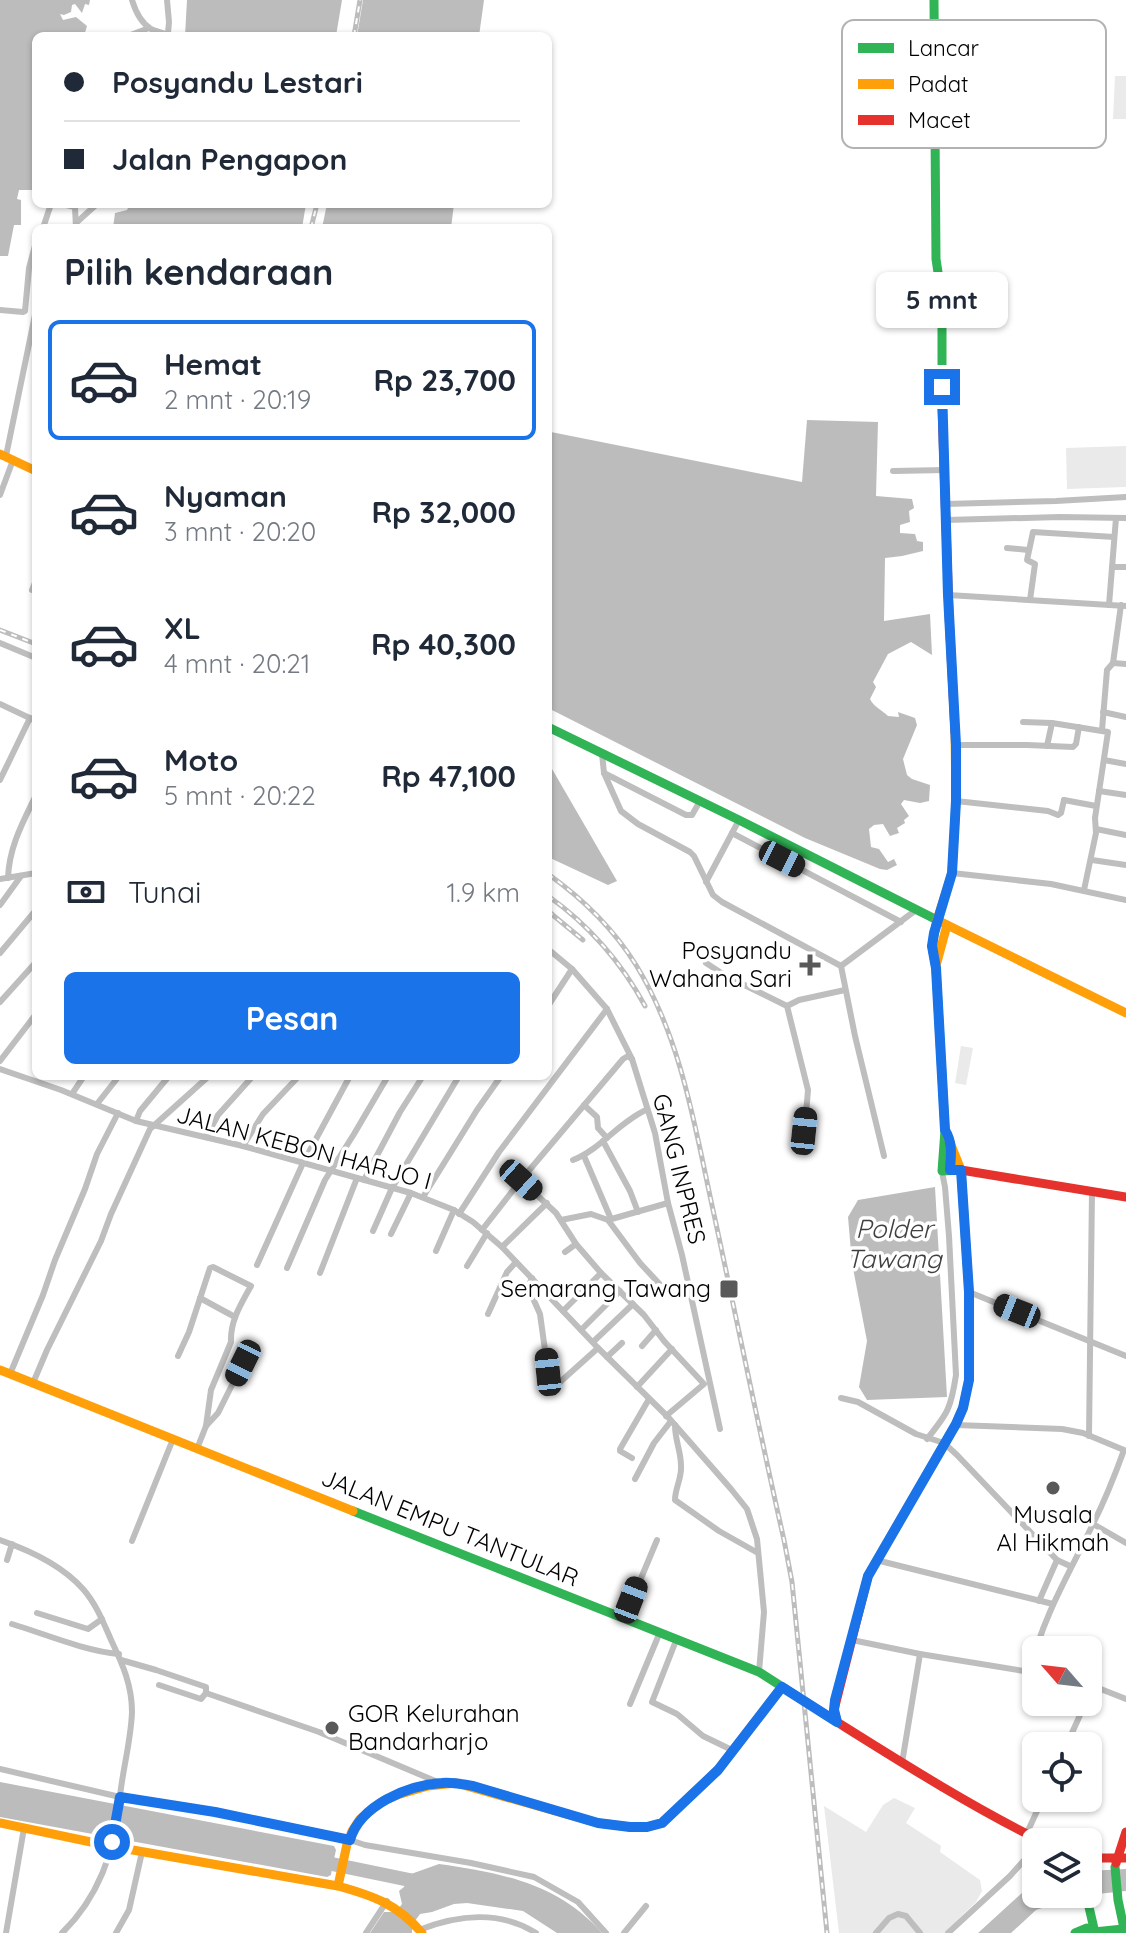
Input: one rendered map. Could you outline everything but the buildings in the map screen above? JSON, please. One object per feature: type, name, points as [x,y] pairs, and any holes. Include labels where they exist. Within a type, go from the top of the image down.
[{"type":"main road","points":[[934,0],[934,20]]},
{"type":"main road","points":[[935,148],[936,259],[942,299],[948,595],[956,745],[952,873],[932,946],[936,968],[946,1171]]},
{"type":"main road","points":[[6,457],[32,469]]},
{"type":"main road","points":[[552,729],[1126,1013]]},
{"type":"main road","points":[[936,968],[947,925]]},
{"type":"main road","points":[[837,1722],[835,1700],[868,1576],[956,1424],[969,1380],[969,1292],[961,1170],[945,1130]]},
{"type":"main road","points":[[946,1171],[952,1148]]},
{"type":"main road","points":[[946,1171],[961,1170],[1126,1197]]},
{"type":"main road","name":"JALAN EMPU TANTULAR","points":[[0,1370],[759,1672],[902,1763],[1022,1833]]},
{"type":"main road","points":[[338,1886],[352,1831],[360,1819],[395,1796],[419,1787],[440,1783],[473,1786],[598,1823],[647,1827],[662,1823],[718,1770],[782,1687]]},
{"type":"main road","points":[[0,1823],[112,1843],[142,1852],[338,1886],[387,1901],[419,1929]]},
{"type":"main road","points":[[1075,1933],[1087,1928],[1094,1932],[1124,1931],[1118,1900],[1119,1861],[1126,1832]]},
{"type":"main road","points":[[1089,1908],[1094,1932]]},
{"type":"street","points":[[132,0],[141,19],[149,28],[160,32]]},
{"type":"street","points":[[167,0],[169,32]]},
{"type":"street","points":[[138,32],[149,28]]},
{"type":"street","points":[[77,224],[93,208]]},
{"type":"street","points":[[0,310],[24,312],[32,257]]},
{"type":"street","points":[[1,493],[32,330]]},
{"type":"street","points":[[893,471],[946,470]]},
{"type":"street","points":[[946,504],[1126,497]]},
{"type":"street","points":[[1109,605],[1116,518]]},
{"type":"street","points":[[946,520],[1126,518]]},
{"type":"street","points":[[1030,600],[1035,564],[1027,561],[1031,533],[1114,537]]},
{"type":"street","points":[[1007,548],[1028,550]]},
{"type":"street","points":[[1112,567],[1126,567]]},
{"type":"street","points":[[948,595],[1124,606],[1113,663],[1107,670],[1102,730]]},
{"type":"street","points":[[0,643],[32,656]]},
{"type":"street","points":[[1113,663],[1126,664]]},
{"type":"street","points":[[0,704],[32,719]]},
{"type":"street","points":[[1103,712],[1126,717]]},
{"type":"street","points":[[0,780],[32,721]]},
{"type":"street","points":[[1023,722],[1108,732],[1096,806],[1092,860],[1084,890]]},
{"type":"street","points":[[1047,746],[1052,723]]},
{"type":"street","points":[[956,745],[1072,747],[1076,744],[1079,727]]},
{"type":"street","points":[[602,754],[604,773],[616,804],[625,816],[690,852],[713,895],[841,966]]},
{"type":"street","points":[[1104,760],[1126,764]]},
{"type":"street","points":[[604,773],[686,815],[692,815],[700,801]]},
{"type":"street","points":[[1101,776],[1113,778]]},
{"type":"street","points":[[1099,791],[1126,795]]},
{"type":"street","points":[[956,801],[1052,807],[1064,800],[1096,806]]},
{"type":"street","points":[[1052,807],[1057,815],[1060,814],[1064,800]]},
{"type":"street","points":[[32,804],[15,841],[4,879],[32,874]]},
{"type":"street","points":[[706,882],[739,820]]},
{"type":"street","points":[[1096,829],[1126,835]]},
{"type":"street","points":[[732,833],[901,922]]},
{"type":"street","points":[[1092,860],[1126,865]]},
{"type":"street","points":[[952,873],[1051,884],[1126,900]]},
{"type":"street","points":[[0,905],[21,876]]},
{"type":"street","points":[[841,966],[916,910]]},
{"type":"street","points":[[0,953],[32,915]]},
{"type":"street","name":"GANG INPRES","points":[[552,952],[572,969],[607,1009],[632,1059],[655,1133],[706,1382],[720,1429]]},
{"type":"street","points":[[706,963],[787,1006],[808,1090],[804,1138]]},
{"type":"street","points":[[0,1002],[32,966]]},
{"type":"street","points":[[841,966],[884,1156]]},
{"type":"street","points":[[552,1000],[572,969]]},
{"type":"street","points":[[787,1006],[799,1000],[845,990]]},
{"type":"street","points":[[436,1251],[457,1212],[499,1152],[607,1009]]},
{"type":"street","points":[[0,1061],[32,1019]]},
{"type":"street","points":[[467,1266],[485,1232],[521,1180],[623,1059],[628,1056],[632,1059]]},
{"type":"street","name":"JALAN KEBON HARJO I","points":[[0,1069],[32,1078]]},
{"type":"street","name":"JALAN KEBON HARJO I","points":[[39,1080],[136,1121],[243,1146],[423,1197],[457,1212],[485,1232],[671,1420],[747,1509],[757,1539],[764,1612],[759,1672]]},
{"type":"street","points":[[72,1094],[81,1080]]},
{"type":"street","points":[[97,1104],[116,1080]]},
{"type":"street","points":[[136,1121],[140,1111],[166,1080]]},
{"type":"street","points":[[33,1383],[96,1252],[150,1129],[205,1080]]},
{"type":"street","points":[[206,1137],[218,1115],[249,1080]]},
{"type":"street","points":[[243,1146],[263,1114],[295,1080]]},
{"type":"street","points":[[257,1265],[303,1163],[348,1080]]},
{"type":"street","points":[[287,1268],[330,1170],[386,1080]]},
{"type":"street","points":[[320,1273],[360,1179],[420,1080]]},
{"type":"street","points":[[373,1231],[392,1188],[457,1080]]},
{"type":"street","points":[[423,1197],[498,1080]]},
{"type":"street","points":[[584,1105],[597,1117],[598,1128],[638,1212]]},
{"type":"street","points":[[573,1160],[584,1156],[646,1110]]},
{"type":"street","points":[[10,1374],[97,1154],[118,1113]]},
{"type":"street","points":[[584,1156],[610,1219],[640,1263],[667,1292]]},
{"type":"street","points":[[927,1439],[947,1414],[956,1375],[946,1171]]},
{"type":"street","points":[[521,1180],[547,1203],[601,1273],[706,1382],[654,1443],[635,1479]]},
{"type":"street","points":[[1089,1436],[1092,1190]]},
{"type":"street","points":[[391,1234],[411,1193]]},
{"type":"street","points":[[502,1247],[547,1203]]},
{"type":"street","points":[[561,1220],[591,1214],[610,1219],[668,1203]]},
{"type":"street","points":[[565,1252],[576,1244]]},
{"type":"street","points":[[488,1314],[507,1272],[516,1262]]},
{"type":"street","points":[[178,1356],[212,1267],[251,1286],[235,1317],[231,1342],[211,1390],[206,1426],[197,1449]]},
{"type":"street","points":[[563,1311],[601,1273]]},
{"type":"street","points":[[532,1278],[528,1287],[540,1314],[551,1382],[559,1383],[598,1348]]},
{"type":"street","points":[[581,1330],[620,1291]]},
{"type":"street","points":[[969,1292],[1126,1356]]},
{"type":"street","points":[[200,1298],[235,1317]]},
{"type":"street","points":[[593,1342],[633,1304]]},
{"type":"street","points":[[642,1346],[656,1330]]},
{"type":"street","points":[[607,1357],[622,1343]]},
{"type":"street","points":[[637,1387],[672,1349]]},
{"type":"street","points":[[206,1426],[218,1413],[244,1361],[250,1360]]},
{"type":"street","points":[[841,1398],[858,1402],[927,1439],[944,1443],[1057,1560],[1070,1566]]},
{"type":"street","points":[[632,1458],[619,1450],[649,1399]]},
{"type":"street","points":[[671,1420],[682,1467],[674,1498],[719,1531],[758,1553]]},
{"type":"street","points":[[956,1424],[1062,1429],[1125,1450],[1040,1636]]},
{"type":"street","points":[[132,1541],[173,1439]]},
{"type":"street","points":[[1093,1524],[1126,1543]]},
{"type":"street","points":[[0,1540],[49,1562],[83,1589],[102,1619],[130,1687],[132,1713],[112,1843],[91,1899],[62,1933]]},
{"type":"street","points":[[624,1619],[657,1540]]},
{"type":"street","points":[[7,1560],[12,1544]]},
{"type":"street","points":[[876,1560],[1053,1604]]},
{"type":"street","points":[[1039,1601],[1057,1560]]},
{"type":"street","points":[[37,1613],[88,1629],[102,1619]]},
{"type":"street","points":[[12,1624],[206,1687],[206,1693],[201,1699],[159,1685]]},
{"type":"street","points":[[630,1704],[660,1632]]},
{"type":"street","points":[[677,1638],[652,1702],[677,1714],[703,1736],[734,1751]]},
{"type":"street","points":[[852,1640],[1022,1670]]},
{"type":"street","points":[[902,1763],[920,1654]]},
{"type":"street","points":[[1102,1690],[1126,1699]]},
{"type":"street","points":[[206,1693],[319,1732],[440,1783]]},
{"type":"street","points":[[0,1769],[120,1800],[215,1812],[534,1877],[578,1902],[606,1933]]},
{"type":"street","points":[[6,1933],[24,1828]]},
{"type":"street","points":[[116,1933],[129,1910],[142,1852]]},
{"type":"street","points":[[948,1933],[1022,1863]]},
{"type":"street","points":[[366,1933],[387,1901]]},
{"type":"street","points":[[624,1933],[646,1906]]},
{"type":"street","points":[[876,1933],[889,1918],[898,1914],[906,1916],[920,1933]]},
{"type":"street","points":[[419,1929],[453,1919],[504,1919],[536,1933]]},
{"type":"shaded area","points":[[1115,76],[1126,76],[1126,119],[1113,119]]},
{"type":"shaded area","points":[[1126,446],[1126,487],[1067,489],[1066,448]]},
{"type":"shaded area","points":[[961,1046],[973,1048],[966,1085],[955,1083]]},
{"type":"shaded area","points":[[894,1798],[915,1808],[906,1823],[941,1846],[940,1852],[980,1880],[982,1891],[976,1902],[944,1933],[839,1933],[824,1806],[866,1832],[883,1805]]},
{"type":"water","points":[[0,0],[90,0],[82,13],[75,4],[71,12],[60,14],[63,20],[76,17],[87,26],[85,32],[32,32],[32,190],[19,190],[17,199],[21,200],[21,225],[14,225],[8,256],[0,256]]},
{"type":"water","points":[[187,0],[342,0],[337,32],[185,32]]},
{"type":"water","points":[[363,0],[484,0],[480,32],[358,32]]},
{"type":"water","points":[[305,208],[303,224],[114,224],[115,213],[127,210]]},
{"type":"water","points":[[326,208],[454,208],[452,224],[323,224]]},
{"type":"water","points":[[807,420],[878,422],[876,496],[912,499],[914,508],[909,511],[910,522],[900,525],[900,533],[915,534],[917,541],[923,542],[923,551],[885,558],[884,621],[930,614],[932,655],[911,642],[888,654],[873,682],[876,687],[870,699],[876,706],[888,716],[899,717],[898,712],[915,718],[917,725],[903,759],[907,775],[930,785],[929,801],[904,800],[901,804],[909,816],[897,828],[899,833],[890,836],[883,824],[869,829],[871,847],[879,849],[888,862],[894,859],[897,865],[887,870],[805,838],[552,710],[552,432],[802,482]]},
{"type":"water","points":[[552,769],[617,881],[608,885],[552,859]]},
{"type":"water","name":"Polder Tawang","points":[[935,1187],[947,1397],[867,1400],[859,1387],[867,1341],[852,1263],[848,1217],[858,1200]]},
{"type":"water","points":[[0,1782],[334,1846],[334,1859],[337,1861],[327,1877],[0,1817]]},
{"type":"water","points":[[439,1864],[527,1883],[567,1902],[602,1933],[557,1933],[523,1911],[467,1903],[420,1914],[412,1925],[412,1933],[370,1933],[384,1912],[396,1912],[402,1904],[399,1891],[411,1874]]},
{"type":"water","points":[[1126,1869],[1126,1891],[1102,1894],[1102,1870]]},
{"type":"water","points":[[1022,1893],[1022,1908],[1042,1908],[1011,1933],[978,1933]]},
{"type":"waterway","points":[[327,1863],[424,1883]]},
{"type":"railway","points":[[355,32],[360,0]]},
{"type":"railway","points":[[312,224],[316,208]]},
{"type":"railway","points":[[0,630],[32,642]]},
{"type":"railway","points":[[552,877],[596,915],[636,965],[666,1025],[686,1089],[792,1582],[827,1933]]},
{"type":"railway","points":[[552,899],[603,945],[645,1006]]},
{"type":"railway","points":[[552,914],[583,940]]},
{"type":"traffic: fast","points":[[934,0],[934,20]]},
{"type":"traffic: fast","points":[[935,148],[936,259],[942,299],[942,407]]},
{"type":"traffic: fast","points":[[552,729],[937,920],[932,946],[936,968],[945,1130],[942,1171],[961,1170]]},
{"type":"traffic: fast","points":[[353,1511],[759,1672],[837,1722]]},
{"type":"traffic: fast","points":[[1115,1867],[1125,1933]]},
{"type":"traffic: fast","points":[[1089,1908],[1095,1933]]},
{"type":"traffic: fast","points":[[1075,1933],[1087,1928],[1094,1932],[1123,1929]]},
{"type":"traffic: slow","points":[[0,454],[32,469]]},
{"type":"traffic: slow","points":[[955,732],[956,801],[952,873],[937,920],[1126,1013]]},
{"type":"traffic: slow","points":[[937,962],[947,925]]},
{"type":"traffic: slow","points":[[872,1569],[956,1424],[969,1380],[969,1292],[961,1170],[945,1130]]},
{"type":"traffic: slow","points":[[0,1370],[353,1511]]},
{"type":"traffic: slow","points":[[422,1933],[384,1902],[338,1886],[352,1831],[360,1819],[383,1801],[428,1786],[456,1783],[598,1823],[630,1827],[662,1823],[718,1770],[782,1687]]},
{"type":"traffic: slow","points":[[0,1823],[110,1846],[338,1886]]},
{"type":"traffic: jam","points":[[942,407],[955,732]]},
{"type":"traffic: jam","points":[[961,1170],[1126,1197]]},
{"type":"traffic: jam","points":[[872,1569],[834,1710],[837,1722],[964,1800],[1022,1832]]},
{"type":"traffic: jam","points":[[1116,1863],[1126,1832]]},
{"type":"traffic: jam","points":[[1102,1858],[1126,1858]]},
{"type":"place","name":"Posyandu Wahana Sari","points":[[810,965]]},
{"type":"place","name":"Semarang Tawang","points":[[729,1289]]},
{"type":"place","name":"Musala Al Hikmah","points":[[1053,1488]]},
{"type":"place","name":"GOR Kelurahan Bandarharjo","points":[[332,1728]]},
{"type":"route","points":[[112,1842],[120,1797],[215,1812],[350,1840],[360,1819],[376,1807],[395,1796],[440,1783],[473,1786],[598,1823],[647,1827],[662,1823],[718,1770],[782,1687],[837,1722],[835,1700],[868,1576],[956,1424],[969,1380],[969,1292],[961,1170],[950,1170],[952,1148],[945,1130],[936,968],[932,946],[952,873],[956,801],[942,387]]}]
